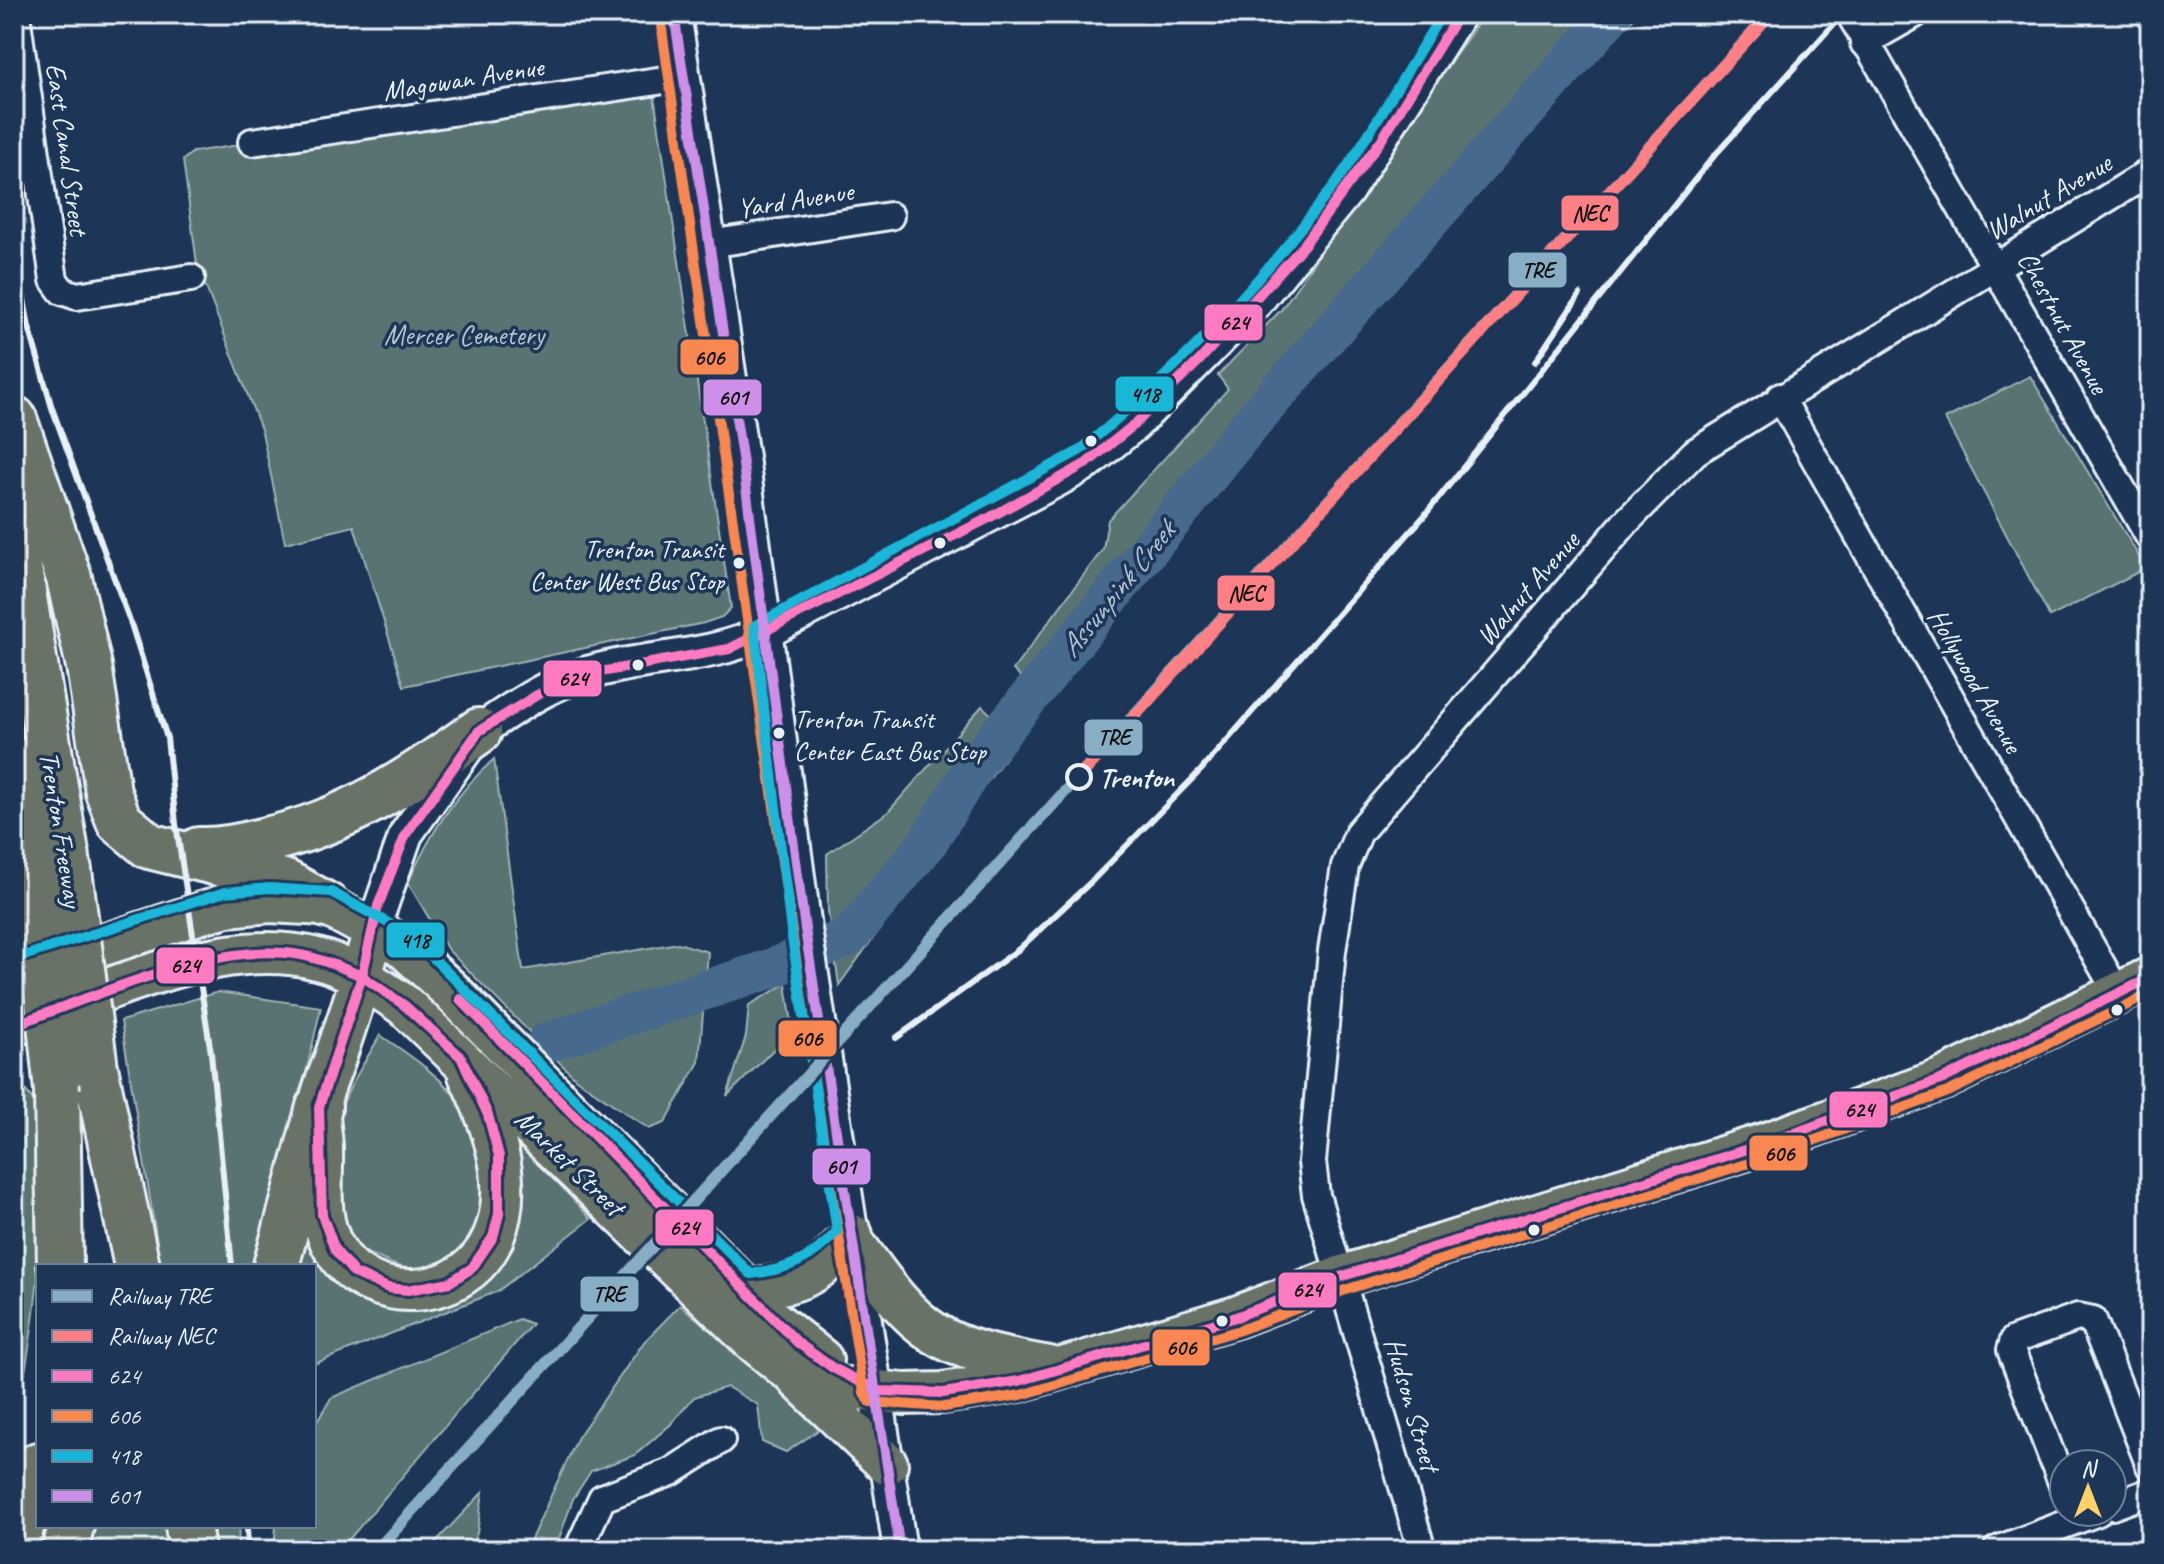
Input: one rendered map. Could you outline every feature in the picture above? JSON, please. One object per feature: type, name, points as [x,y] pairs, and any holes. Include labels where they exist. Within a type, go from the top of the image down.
[{"type":"highway","points":[[14,419],[69,578],[83,633],[113,809],[131,833],[156,847],[254,872],[286,883],[326,905]]},
{"type":"highway","name":"Trenton Freeway","points":[[14,537],[51,870],[60,1264]]},
{"type":"highway","points":[[156,847],[213,850],[305,831],[351,814],[398,788],[479,731]]},
{"type":"highway","name":"Trenton Freeway","points":[[14,760],[51,870],[95,1068],[105,1264]]},
{"type":"highway","points":[[95,1068],[137,1264]]},
{"type":"highway","points":[[277,1264],[319,1107]]},
{"type":"highway","points":[[15,1550],[36,1472]]},
{"type":"highway","points":[[65,1550],[70,1528]]},
{"type":"highway","points":[[188,1528],[192,1550]]},
{"type":"highway","points":[[182,1550],[193,1528]]},
{"type":"main road","name":"Market Street","points":[[14,974],[227,906],[269,902],[326,905],[401,945],[447,987],[608,1175]]},
{"type":"main road","points":[[373,929],[362,976],[319,1107],[322,1215],[335,1250],[354,1273],[388,1288],[428,1289],[450,1282],[482,1257],[493,1237],[501,1191],[499,1156],[488,1115],[461,1057]]},
{"type":"main road","name":"Market Street","points":[[14,1025],[162,973],[244,953],[286,953],[320,959],[362,976],[404,1005],[461,1057],[608,1175],[725,1283],[798,1343],[833,1368],[878,1391]]},
{"type":"main road","points":[[878,1391],[904,1394],[968,1390],[1019,1381],[1236,1317],[1343,1276],[1754,1147],[1943,1079],[2134,986]]},
{"type":"main road","points":[[725,1283],[798,1282],[819,1271],[853,1239],[907,1314],[932,1334],[982,1355],[1057,1368]]},
{"type":"main road","name":"Market Street","points":[[725,1283],[786,1368],[839,1387],[878,1391]]},
{"type":"main road","points":[[786,1368],[869,1443],[887,1464]]},
{"type":"street","name":"East Canal Street","points":[[16,14],[54,280],[62,291],[77,296],[191,278]]},
{"type":"street","points":[[674,14],[766,632],[805,929],[900,1550]]},
{"type":"street","points":[[373,929],[406,834],[479,731],[537,695],[578,676],[729,649],[766,632],[1057,480],[1087,463],[1135,424],[1256,302],[1347,191],[1459,14]]},
{"type":"street","points":[[1856,25],[1915,14]]},
{"type":"street","name":"Chestnut Avenue","points":[[1856,25],[2146,521]]},
{"type":"street","name":"Magowan Avenue","points":[[252,142],[684,77]]},
{"type":"street","name":"Walnut Avenue","points":[[1343,1276],[1316,1195],[1311,1140],[1345,866],[1359,832],[1626,522],[1695,452],[2150,172]]},
{"type":"street","name":"Yard Avenue","points":[[709,244],[890,216]]},
{"type":"street","name":"Hollywood Avenue","points":[[1780,397],[2134,986]]},
{"type":"street","name":"Hudson Street","points":[[1343,1276],[1422,1550]]},
{"type":"street","points":[[2049,1448],[2011,1350],[2014,1340],[2078,1317],[2093,1320],[2150,1466]]},
{"type":"street","points":[[578,1550],[602,1498],[671,1472],[721,1440]]},
{"type":"street","points":[[2128,1500],[2150,1492]]},
{"type":"street","points":[[1997,1550],[2050,1528]]},
{"type":"green space","points":[[1484,14],[1637,14],[1231,463],[1047,703],[1013,670],[1103,549],[1108,520],[1228,389],[1218,375],[1281,310]]},
{"type":"green space","name":"Mercer Cemetery","points":[[652,82],[731,608],[722,617],[704,623],[404,686],[354,526],[285,543],[262,432],[197,264],[183,160],[193,152]]},
{"type":"green space","points":[[2030,376],[2146,568],[2050,617],[1945,419]]},
{"type":"green space","points":[[982,706],[1018,740],[839,985],[828,912],[827,854],[888,812]]},
{"type":"green space","points":[[494,759],[523,970],[678,943],[708,952],[699,1062],[665,1123],[649,1129],[576,1079],[448,950],[408,883],[444,816]]},
{"type":"green space","points":[[786,984],[793,1030],[727,1096],[746,1036],[749,1005]]},
{"type":"green space","points":[[218,992],[321,1007],[262,1264],[161,1264],[121,1021]]},
{"type":"green space","points":[[380,1035],[449,1089],[466,1111],[482,1152],[485,1174],[480,1217],[456,1253],[430,1268],[415,1270],[400,1267],[356,1246],[342,1229],[331,1194],[331,1154],[339,1116],[353,1083]]},
{"type":"green space","points":[[14,1084],[21,1085],[50,1120],[34,1310],[14,1423]]},
{"type":"green space","points":[[523,1145],[591,1219],[498,1291],[316,1363],[316,1264],[284,1264],[293,1227],[318,1247],[452,1296]]},
{"type":"green space","points":[[680,1305],[826,1425],[786,1452],[762,1442],[758,1405],[727,1387],[694,1397],[670,1425],[635,1455],[591,1471],[573,1499],[555,1550],[526,1550],[578,1437],[644,1342]]},
{"type":"green space","points":[[519,1319],[532,1324],[340,1550],[274,1550],[276,1528],[316,1528],[316,1424],[331,1398]]},
{"type":"green space","points":[[483,1492],[477,1533],[470,1550],[428,1550]]},
{"type":"green space","points":[[95,1528],[165,1528],[167,1544],[164,1550],[91,1550]]},
{"type":"green space","points":[[213,1528],[239,1528],[238,1550],[216,1550]]},
{"type":"waterway","name":"Assunpink Creek","points":[[547,1042],[770,969],[849,937],[926,845],[977,762],[1251,423],[1612,14]]},
{"type":"railway","points":[[896,1038],[1019,949],[1093,880],[1201,770],[1425,515],[1714,156],[1843,14]]},
{"type":"railway","points":[[14,244],[29,327],[52,408],[132,627],[167,738],[176,824],[211,1053],[232,1264]]},
{"type":"railway","points":[[1535,362],[1580,294]]},
{"type":"railway","points":[[247,1528],[248,1550]]},
{"type":"rail line","name":"TRE","points":[[377,1550],[1770,14]]},
{"type":"rail line","name":"NEC","points":[[1074,783],[1762,23]]},
{"type":"transit line","name":"601","points":[[674,14],[742,457],[805,929],[900,1550]]},
{"type":"transit line","name":"418","points":[[14,959],[225,892],[269,888],[331,892],[410,935],[751,1274],[777,1270],[809,1256],[837,1231],[791,931],[754,626],[1079,451],[1149,391],[1247,291],[1335,184],[1442,14]]},
{"type":"transit line","name":"624","points":[[362,976],[378,906],[406,834],[479,731],[537,695],[578,676],[729,649],[989,518],[1087,463],[1135,424],[1200,360],[1303,246],[1382,139],[1459,14]]},
{"type":"transit line","name":"606","points":[[660,16],[809,1049],[864,1393],[870,1402],[944,1407],[1021,1395],[1240,1330],[1348,1289],[1771,1156],[1948,1092],[2150,994]]},
{"type":"transit line","name":"624","points":[[14,1025],[148,976],[254,953],[296,954],[362,976]]},
{"type":"transit line","name":"624","points":[[362,976],[404,1005],[461,1057],[488,1115],[499,1156],[499,1214],[493,1237],[472,1268],[450,1282],[408,1290],[388,1288],[354,1273],[335,1250],[322,1215],[319,1107],[362,976]]},
{"type":"transit line","name":"624","points":[[460,999],[798,1343],[833,1368],[878,1391],[943,1393],[1019,1381],[1236,1317],[1343,1276],[1767,1143],[1943,1079],[2150,978]]},
{"type":"place","name":"Trenton Transit Center West Bus Stop","points":[[739,563]]},
{"type":"place","name":"Trenton Transit Center East Bus Stop","points":[[779,733]]},
{"type":"place","name":"Trenton","points":[[1079,777]]}]
